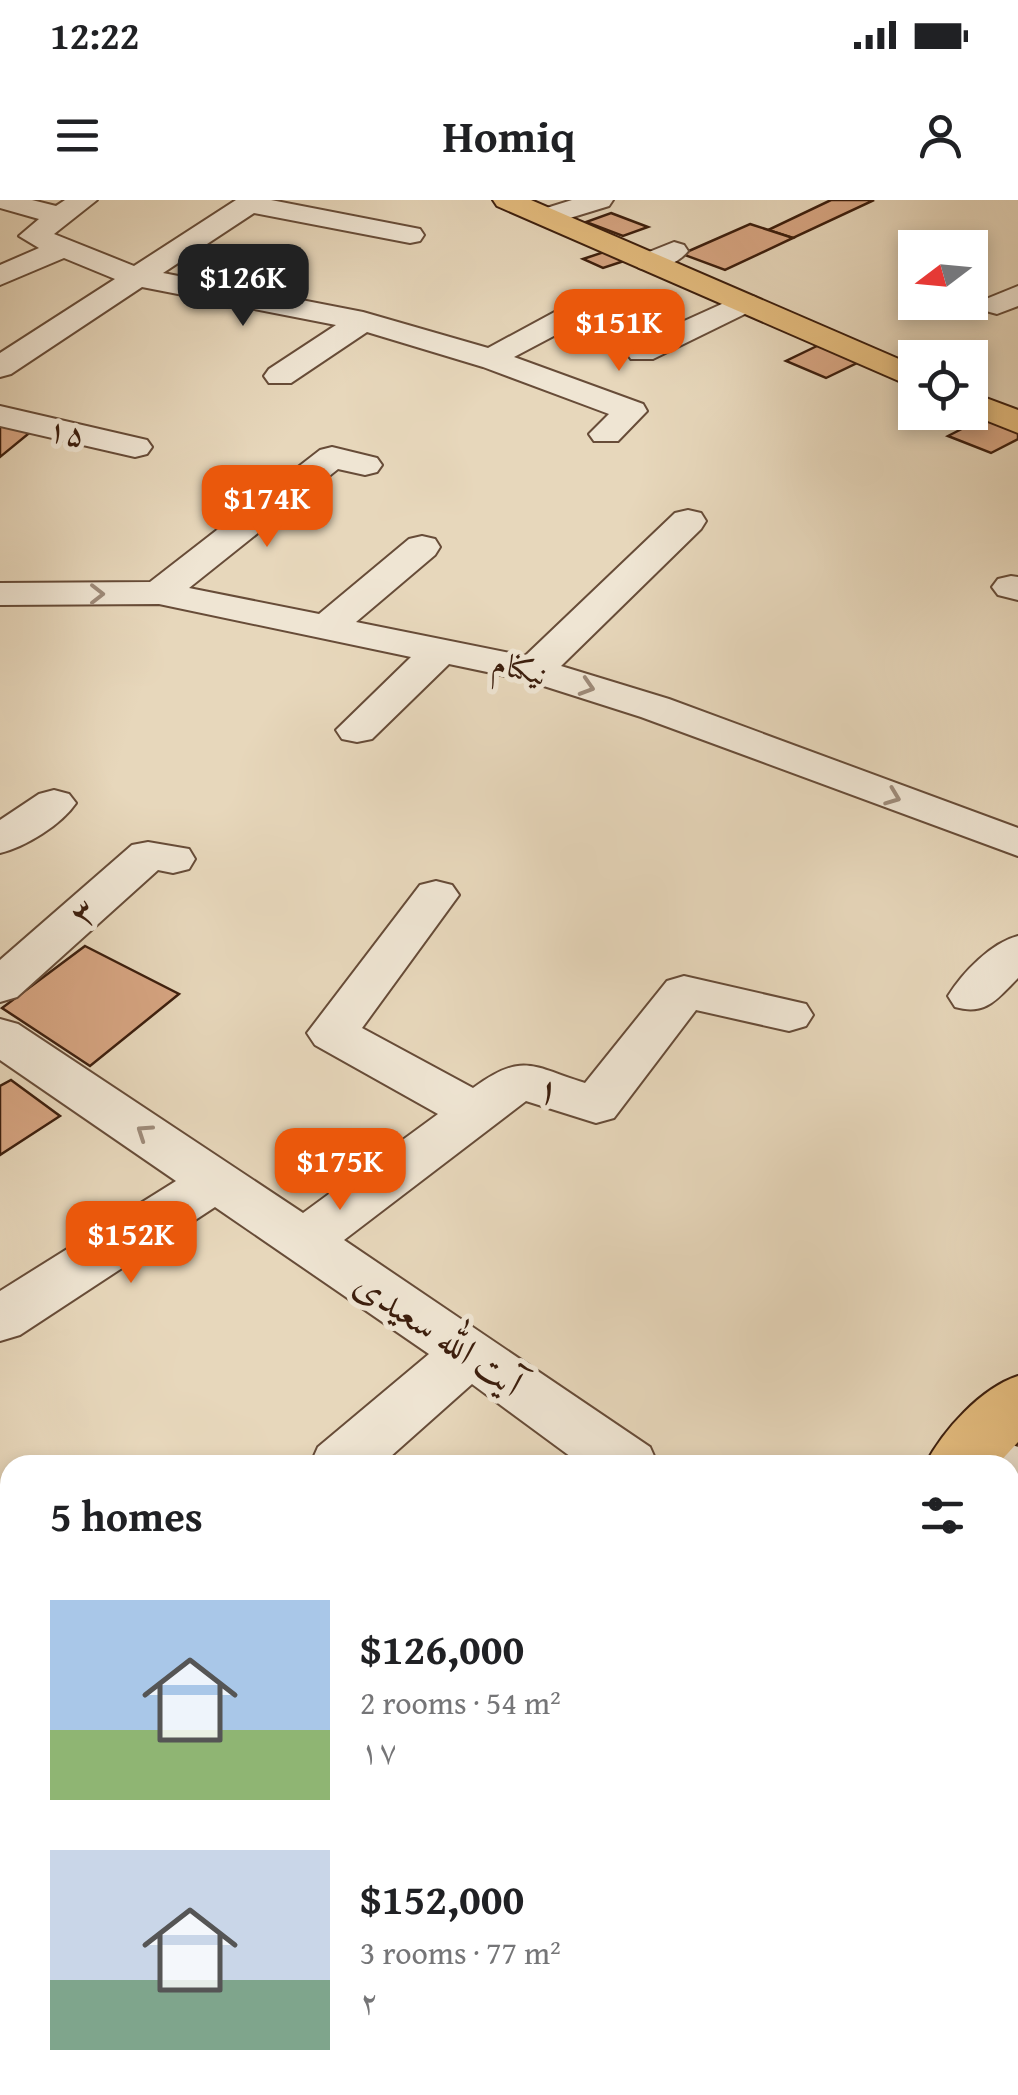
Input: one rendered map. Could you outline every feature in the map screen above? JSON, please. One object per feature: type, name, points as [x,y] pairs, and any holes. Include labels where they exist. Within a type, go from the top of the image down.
[{"type":"main road","points":[[506,200],[662,256],[744,303],[898,371]]},
{"type":"main road","points":[[988,410],[1018,422]]},
{"type":"main road","points":[[996,1455],[1018,1401]]},
{"type":"street","points":[[0,200],[72,208]]},
{"type":"street","points":[[547,217],[599,200]]},
{"type":"street","points":[[0,367],[252,202],[410,235]]},
{"type":"street","points":[[72,208],[34,236],[136,277],[363,322],[498,355],[584,367]]},
{"type":"street","points":[[0,276],[62,248]]},
{"type":"street","points":[[642,352],[744,303]]},
{"type":"street","points":[[498,355],[572,314]]},
{"type":"street","points":[[280,376],[363,322]]},
{"type":"street","points":[[498,355],[631,412],[606,434]]},
{"type":"street","name":"۱۵","points":[[0,416],[135,447]]},
{"type":"street","points":[[159,593],[332,457],[365,465]]},
{"type":"street","points":[[534,670],[688,520]]},
{"type":"street","points":[[328,626],[422,547]]},
{"type":"street","name":"نیکنام","points":[[0,594],[159,593],[534,670],[655,708],[1018,843]]},
{"type":"street","points":[[356,730],[442,649]]},
{"type":"street","points":[[0,840],[54,803]]},
{"type":"street","name":"۳","points":[[0,986],[148,855],[173,860]]},
{"type":"street","points":[[436,894],[332,1033],[476,1112]]},
{"type":"street","points":[[972,996],[1018,951]]},
{"type":"street","name":"۱","points":[[304,1241],[519,1080],[596,1105],[684,992],[788,1016]]},
{"type":"street","name":"آیت الله سعیدی","points":[[25,1056],[470,1352],[610,1455]]},
{"type":"street","points":[[0,1319],[216,1182]]},
{"type":"street","points":[[351,1455],[470,1352]]},
{"type":"building","points":[[831,200],[874,200],[793,238],[768,230]]},
{"type":"building","points":[[611,213],[648,227],[623,236],[586,222]]},
{"type":"building","points":[[750,224],[793,238],[725,270],[682,254]]},
{"type":"building","points":[[607,251],[627,260],[603,268],[583,259]]},
{"type":"building","points":[[819,345],[859,362],[826,378],[786,361]]},
{"type":"building","points":[[988,420],[1018,432],[1018,439],[991,453],[948,436],[960,430],[988,430]]},
{"type":"building","points":[[0,423],[33,430],[0,457]]},
{"type":"building","points":[[85,946],[179,994],[90,1066],[2,1008]]},
{"type":"building","points":[[11,1080],[60,1116],[0,1155],[0,1086]]}]
